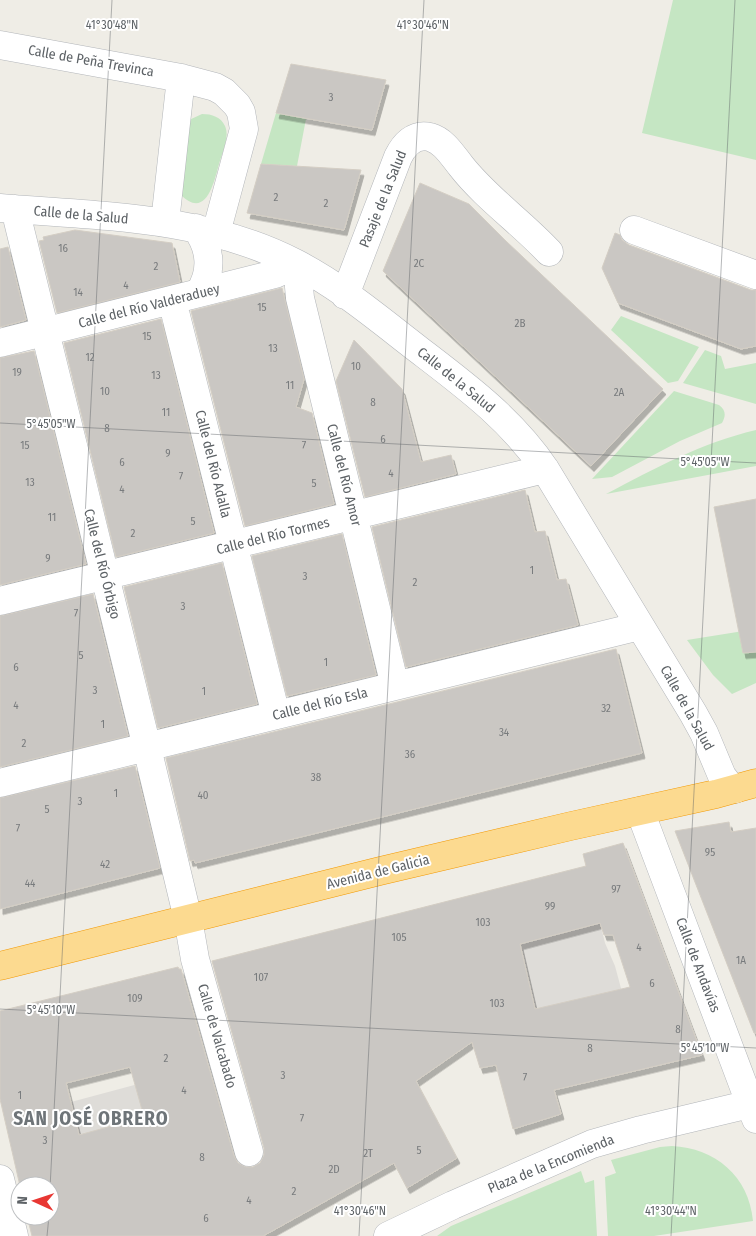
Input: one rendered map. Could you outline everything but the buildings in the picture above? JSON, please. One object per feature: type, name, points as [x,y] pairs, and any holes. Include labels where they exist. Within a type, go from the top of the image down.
[{"type":"highway","name":"Avenida de Galicia","points":[[0,966],[399,867],[746,786]]},
{"type":"street","name":"Calle de Peña Trevinca","points":[[0,44],[181,78],[206,84],[224,92],[237,105],[244,121],[243,136],[206,230]]},
{"type":"street","points":[[165,222],[181,78]]},
{"type":"street","name":"Pasaje de la Salud","points":[[345,295],[398,157],[405,145],[416,137],[430,137],[442,143],[476,183],[549,252]]},
{"type":"street","name":"Calle de la Salud","points":[[8,209],[165,222],[206,230],[248,242],[297,264],[345,295],[486,402],[522,438],[545,469],[704,733],[722,776],[729,785],[746,786]]},
{"type":"street","name":"Calle del Río Órbigo","points":[[8,209],[45,332],[188,919]]},
{"type":"street","points":[[199,293],[208,274],[209,259],[205,242],[206,230]]},
{"type":"street","points":[[634,230],[756,275]]},
{"type":"street","name":"Calle del Río Valderaduey","points":[[0,343],[280,273],[297,264]]},
{"type":"street","name":"Calle del Río Amor","points":[[297,264],[300,298],[395,686]]},
{"type":"street","name":"Calle del Río Adalla","points":[[172,300],[276,715]]},
{"type":"street","name":"Calle del Río Tormes","points":[[0,601],[545,469]]},
{"type":"street","name":"Calle del Río Esla","points":[[0,783],[640,626]]},
{"type":"street","name":"Calle de Andavías","points":[[640,811],[753,1112]]},
{"type":"street","name":"Calle de Valcabado","points":[[188,919],[195,959],[250,1152]]},
{"type":"street","name":"Plaza de la Encomienda","points":[[388,1236],[452,1205],[592,1144],[641,1130],[753,1112]]},
{"type":"street","points":[[0,1179],[14,1236]]},
{"type":"shaded area","points":[[600,923],[605,943],[615,966],[626,1007],[538,1023],[520,944]]},
{"type":"shaded area","points":[[153,1080],[161,1113],[82,1151],[71,1102]]},
{"type":"green space","points":[[673,0],[756,0],[756,160],[642,133]]},
{"type":"green space","points":[[276,113],[306,119],[297,166],[261,164]]},
{"type":"green space","points":[[202,114],[213,115],[219,118],[225,126],[227,135],[211,189],[202,201],[196,203],[189,201],[180,194],[189,120]]},
{"type":"green space","points":[[621,316],[699,347],[678,381],[668,383],[611,330]]},
{"type":"green space","points":[[705,350],[721,356],[725,369],[756,363],[756,404],[683,383]]},
{"type":"green space","points":[[674,391],[719,405],[725,413],[722,423],[680,441],[612,477],[592,479]]},
{"type":"green space","points":[[756,430],[756,466],[606,494],[698,449]]},
{"type":"green space","points":[[756,629],[756,683],[732,694],[713,675],[687,640]]},
{"type":"green space","points":[[672,1146],[702,1152],[727,1167],[745,1191],[753,1221],[654,1236],[608,1236],[605,1177],[616,1173],[611,1160],[660,1147]]},
{"type":"green space","points":[[581,1171],[585,1183],[594,1180],[597,1236],[437,1236],[451,1226]]},
{"type":"district","name":"SAN JOSÉ OBRERO","points":[[91,1118]]}]
